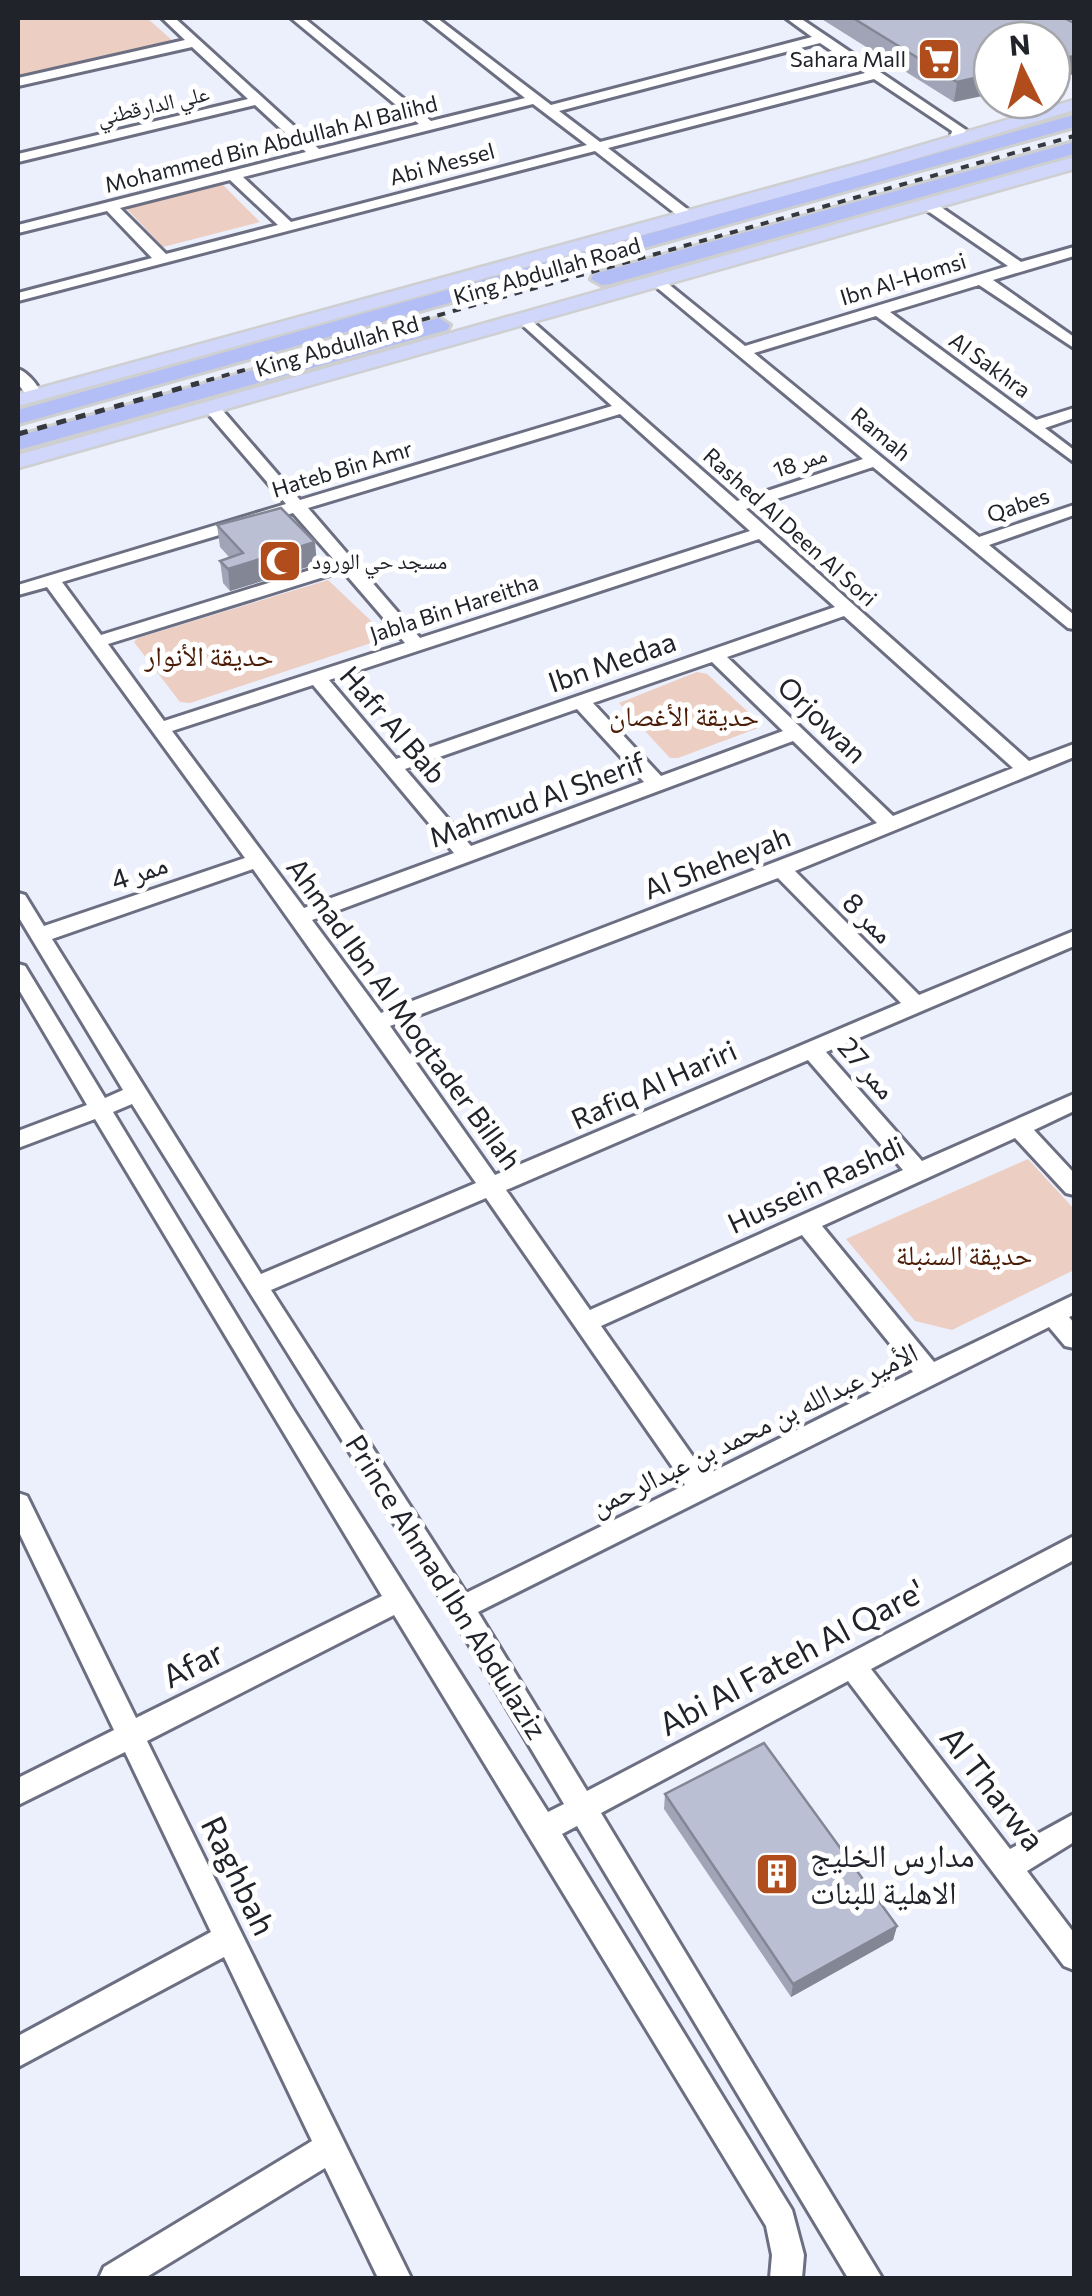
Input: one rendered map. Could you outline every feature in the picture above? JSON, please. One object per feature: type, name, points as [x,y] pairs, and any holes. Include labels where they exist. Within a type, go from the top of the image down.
[{"type":"highway","name":"King Abdullah Road","points":[[18,417],[646,243],[1037,120]]},
{"type":"highway","name":"King Abdullah Road","points":[[19,455],[262,382],[312,360],[1074,148]]},
{"type":"highway","points":[[646,243],[868,167]]},
{"type":"main road","points":[[26,397],[1030,120]]},
{"type":"main road","name":"King Abdullah Rd","points":[[19,455],[212,408],[1074,163]]},
{"type":"main road","points":[[675,258],[923,205]]},
{"type":"main road","points":[[75,385],[282,343]]},
{"type":"street","points":[[168,18],[314,152]]},
{"type":"street","points":[[297,18],[428,125]]},
{"type":"street","points":[[430,18],[686,215]]},
{"type":"street","points":[[792,18],[959,130],[954,140]]},
{"type":"street","points":[[550,109],[824,38]]},
{"type":"street","points":[[18,82],[195,42]]},
{"type":"street","name":"Abi Messel","points":[[18,297],[877,74]]},
{"type":"street","name":"Mohammed Bin Abdullah Al Balihd","points":[[18,229],[535,98]]},
{"type":"street","name":"علي الدارقطني","points":[[18,158],[256,101]]},
{"type":"street","points":[[232,174],[288,227]]},
{"type":"street","points":[[923,205],[1018,268]]},
{"type":"street","points":[[109,206],[163,260]]},
{"type":"street","name":"Ibn Al-Homsi","points":[[745,351],[1074,250]]},
{"type":"street","points":[[980,279],[1074,344]]},
{"type":"street","name":"Ramah","points":[[656,281],[1074,624]]},
{"type":"street","name":"Al Sakhra","points":[[878,310],[1074,456]]},
{"type":"street","name":"Rashed Al Deen Al Sori","points":[[524,319],[1026,769]]},
{"type":"street","points":[[18,374],[26,397]]},
{"type":"street","points":[[212,408],[415,644]]},
{"type":"street","name":"Hateb Bin Amr","points":[[18,590],[623,408]]},
{"type":"street","points":[[1035,426],[1074,413]]},
{"type":"street","name":"ممر 18","points":[[736,507],[878,460]]},
{"type":"street","name":"Qabes","points":[[976,544],[1074,510]]},
{"type":"street","name":"Jabla Bin Hareitha","points":[[158,729],[764,532]]},
{"type":"street","points":[[96,642],[347,564]]},
{"type":"street","name":"Ahmad Ibn Al Moqtader Billah","points":[[51,580],[376,1022],[701,1488]]},
{"type":"street","name":"Ibn Medaa","points":[[394,766],[848,608]]},
{"type":"street","name":"Orjowan","points":[[715,655],[890,824]]},
{"type":"street","name":"Hafr Al Bab","points":[[316,676],[467,855]]},
{"type":"street","points":[[582,702],[658,784]]},
{"type":"street","name":"Mahmud Al Sherif","points":[[298,918],[795,733]]},
{"type":"street","name":"Al Sheheyah","points":[[376,1022],[781,869],[1074,750]]},
{"type":"street","name":"ممر 4","points":[[40,935],[256,861]]},
{"type":"street","name":"ممر 8","points":[[781,869],[916,1005]]},
{"type":"street","name":"Prince Ahmad Ibn Abdulaziz","points":[[18,900],[214,1220],[461,1608],[866,2278]]},
{"type":"street","name":"Rafiq Al Hariri","points":[[256,1286],[1074,938]]},
{"type":"street","name":"Prince Ahmad Ibn Abdulaziz","points":[[21,984],[101,1108],[284,1416],[781,2222],[788,2255],[786,2278]]},
{"type":"street","name":"ممر 27","points":[[811,1050],[917,1171]]},
{"type":"street","points":[[18,1140],[139,1093]]},
{"type":"street","name":"Hussein Rashdi","points":[[584,1323],[1074,1102]]},
{"type":"street","points":[[1018,1127],[1074,1187]]},
{"type":"street","points":[[179,1236],[214,1220]]},
{"type":"street","points":[[807,1224],[930,1375]]},
{"type":"street","points":[[1064,1310],[1074,1339]]},
{"type":"street","name":"الأمير عبدالله بن محمد بن عبدالرحمن","points":[[461,1608],[1064,1310]]},
{"type":"street","name":"Raghbah","points":[[18,1504],[395,2278]]},
{"type":"street","name":"Abi Al Fateh Al Qare'","points":[[542,1830],[1074,1546]]},
{"type":"street","name":"Afar","points":[[18,1792],[399,1600]]},
{"type":"street","name":"Al Tharwa","points":[[853,1666],[1074,1956]]},
{"type":"street","points":[[1008,1866],[1074,1828]]},
{"type":"street","points":[[18,2052],[230,1938]]},
{"type":"street","points":[[115,2278],[330,2147]]},
{"type":"green space","points":[[18,18],[147,18],[173,41],[18,76]]},
{"type":"green space","points":[[221,183],[260,222],[163,247],[125,207]]},
{"type":"green space","name":"حديقة الأنوار","points":[[328,580],[386,635],[383,639],[190,703],[180,702],[134,642],[138,638]]},
{"type":"green space","name":"حديقة الأغصان","points":[[697,672],[707,674],[760,723],[758,728],[670,758],[619,703]]},
{"type":"green space","name":"حديقة السنبلة","points":[[1028,1159],[1074,1209],[1074,1270],[952,1330],[915,1321],[846,1239]]},
{"type":"building","points":[[853,18],[1068,20],[972,20],[972,79],[957,82]]},
{"type":"building","points":[[1072,22],[1074,23],[1072,56]]},
{"type":"building","points":[[281,508],[315,542],[228,569],[220,561],[243,553],[217,525]]},
{"type":"building","name":"مدارس الخليج الاهلية للبنات","points":[[764,1743],[897,1926],[793,1984],[665,1794]]},
{"type":"railway","points":[[191,385],[1074,136]]},
{"type":"railway","points":[[18,434],[199,383]]},
{"type":"place","name":"Sahara Mall","points":[[939,59]]},
{"type":"place","name":"مسجد حي الورود","points":[[280,561]]},
{"type":"place","name":"مدارس الخليج الاهلية للبنات","points":[[777,1874]]}]
